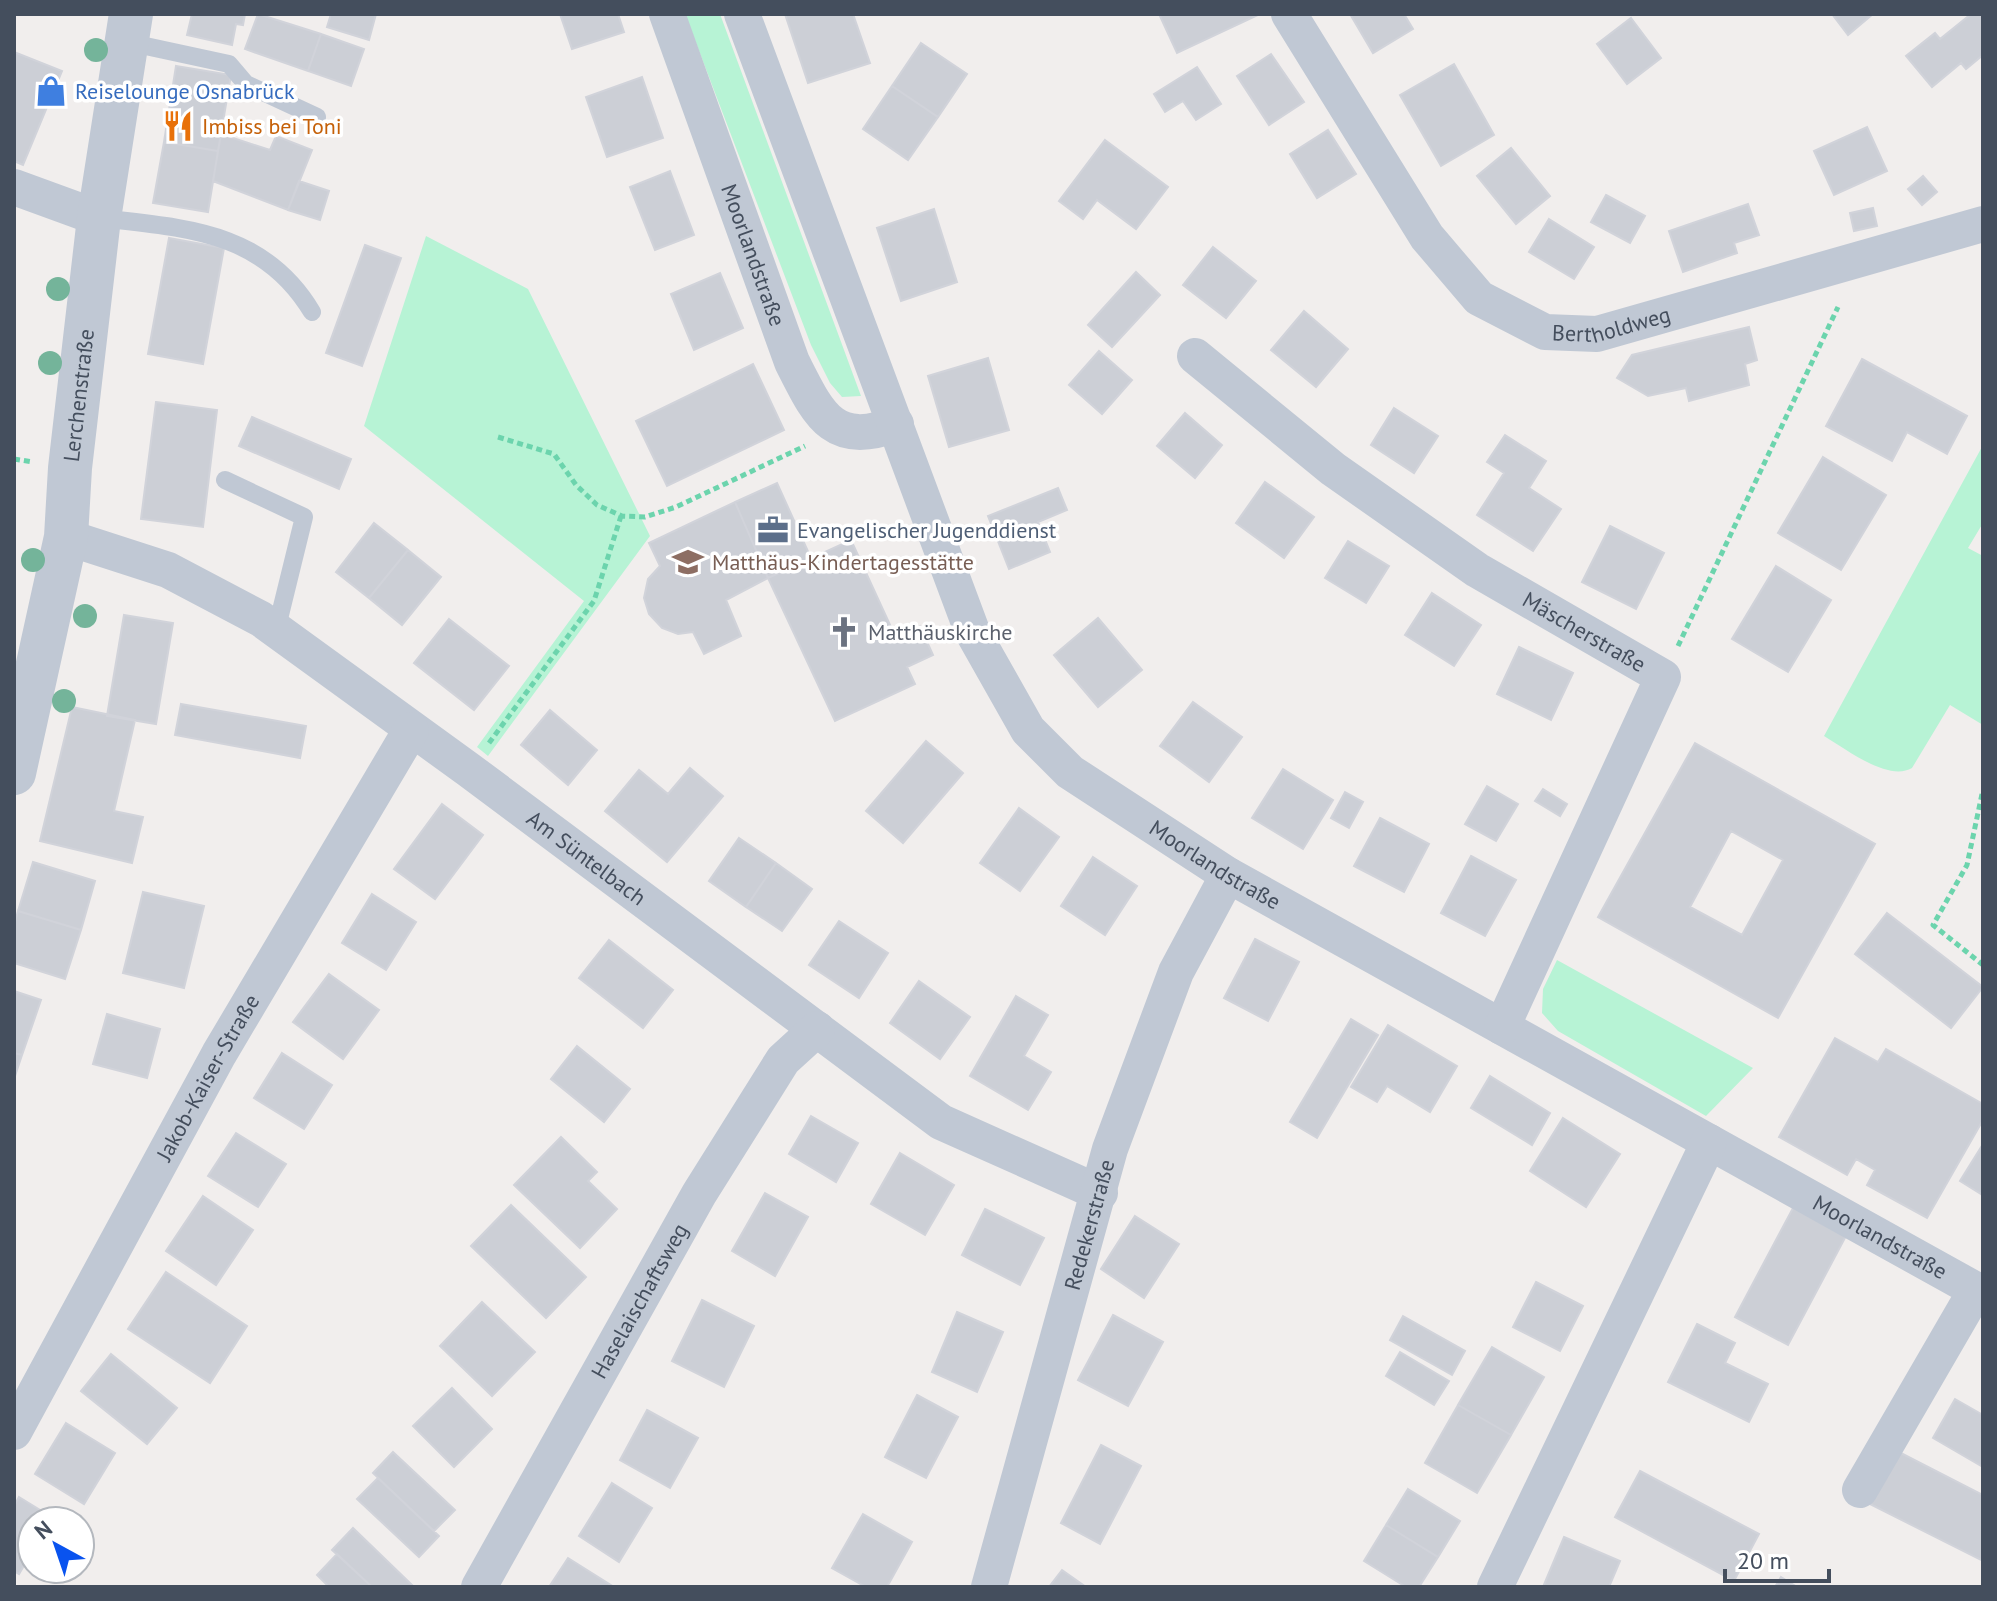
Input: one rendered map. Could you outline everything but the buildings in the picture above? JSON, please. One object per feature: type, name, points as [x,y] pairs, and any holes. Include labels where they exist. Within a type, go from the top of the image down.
[{"type":"street","name":"Moorlandstraße","points":[[667,14],[792,362],[813,403],[827,422],[840,429]]},
{"type":"street","name":"Moorlandstraße","points":[[742,14],[972,631],[1028,730],[1070,772],[1228,875],[1976,1290],[1860,1490]]},
{"type":"street","name":"Bertholdweg","points":[[1289,14],[1427,237],[1479,298],[1545,332],[1597,334],[1983,224]]},
{"type":"street","name":"Lerchenstraße","points":[[14,773],[66,537],[70,468],[99,218],[128,28]]},
{"type":"street","points":[[14,187],[99,218]]},
{"type":"street","name":"Mäscherstraße","points":[[1195,356],[1333,469],[1477,570],[1663,677],[1502,1027]]},
{"type":"street","points":[[840,429],[854,433],[878,431],[896,424]]},
{"type":"street","name":"Am Süntelbach","points":[[66,537],[168,570],[261,619],[941,1122],[1100,1193]]},
{"type":"street","name":"Jakob-Kaiser-Straße","points":[[14,1432],[219,1054],[411,730]]},
{"type":"street","name":"Redekerstraße","points":[[989,1587],[1110,1149],[1176,972],[1228,875]]},
{"type":"street","name":"Haselaischaftsweg","points":[[479,1587],[699,1194],[783,1060],[817,1029]]},
{"type":"street","points":[[1495,1587],[1709,1142]]},
{"type":"lane","points":[[128,28],[229,64],[246,84],[317,117]]},
{"type":"lane","points":[[99,218],[194,230],[256,253],[297,288],[312,312]]},
{"type":"lane","points":[[225,480],[304,517],[276,631]]},
{"type":"path","points":[[1663,677],[1838,307]]},
{"type":"path","points":[[498,437],[554,454],[576,485],[597,505],[622,516],[645,517],[676,507],[840,429]]},
{"type":"path","points":[[469,770],[594,601],[622,516]]},
{"type":"path","points":[[1982,794],[1967,865],[1933,925],[1983,965]]},
{"type":"green space","points":[[685,14],[720,14],[861,396],[842,397],[830,383],[811,345]]},
{"type":"green space","points":[[426,236],[528,289],[650,536],[488,756],[477,747],[584,601],[364,426]]},
{"type":"green space","points":[[1983,445],[1983,523],[1968,548],[1983,556],[1983,725],[1950,705],[1912,768],[1891,771],[1855,756],[1824,736]]},
{"type":"green space","points":[[1557,960],[1753,1068],[1706,1116],[1558,1031],[1542,1013],[1543,989]]},
{"type":"place","name":"Reiselounge Osnabrück","points":[[51,91]]},
{"type":"place","name":"Imbiss bei Toni","points":[[178,126]]},
{"type":"place","name":"Evangelischer Jugenddienst","points":[[773,530]]},
{"type":"place","name":"Matthäus-Kindertagesstätte","points":[[688,562]]},
{"type":"place","name":"Matthäuskirche","points":[[844,632]]}]
